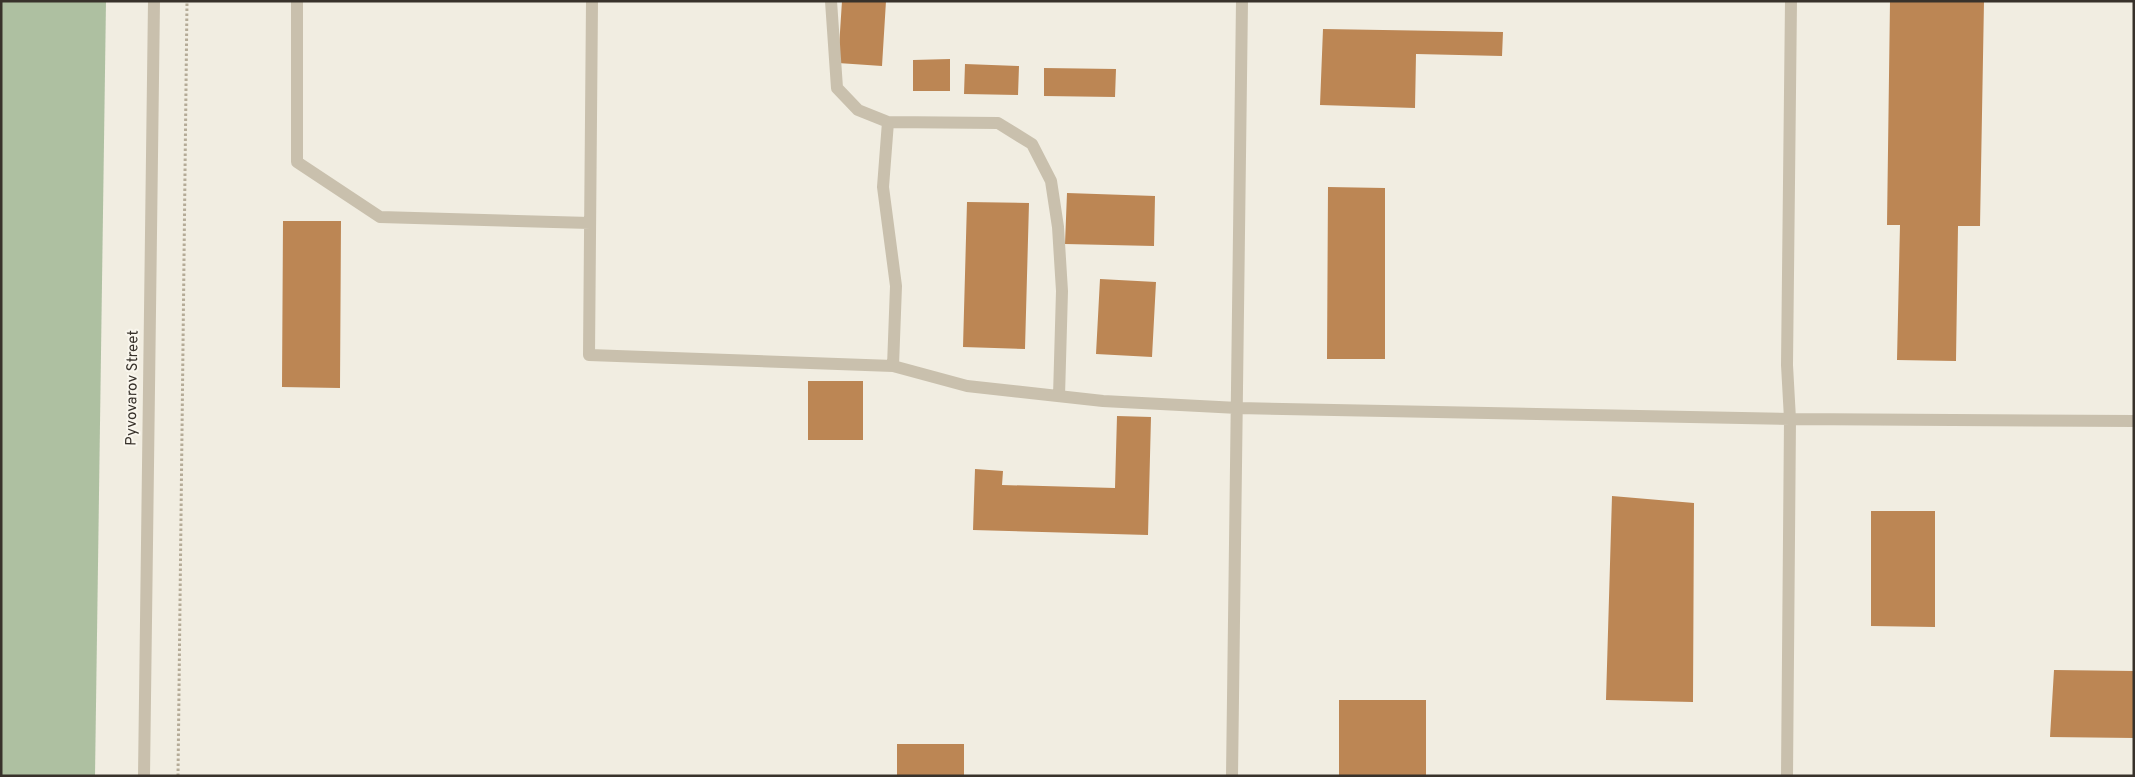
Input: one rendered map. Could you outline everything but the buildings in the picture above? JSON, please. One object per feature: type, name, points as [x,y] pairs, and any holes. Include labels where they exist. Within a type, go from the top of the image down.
[{"type":"street","name":"Pyvovarov Street","points":[[144,776],[154,1]]},
{"type":"street","points":[[297,1],[297,162],[380,217],[590,223]]},
{"type":"street","points":[[592,1],[589,355],[893,366],[967,386],[1103,401],[1238,408],[1790,419],[2134,421]]},
{"type":"street","points":[[831,1],[837,88],[858,110],[888,122],[998,123],[1032,144],[1051,181],[1058,227],[1062,291],[1059,396]]},
{"type":"street","points":[[1232,776],[1242,1]]},
{"type":"street","points":[[1787,776],[1790,419],[1787,365],[1790,1]]},
{"type":"street","points":[[888,122],[884,187],[896,286],[893,366]]},
{"type":"path","points":[[178,776],[187,1]]},
{"type":"green space","points":[[1,1],[106,1],[95,776],[1,776]]}]
